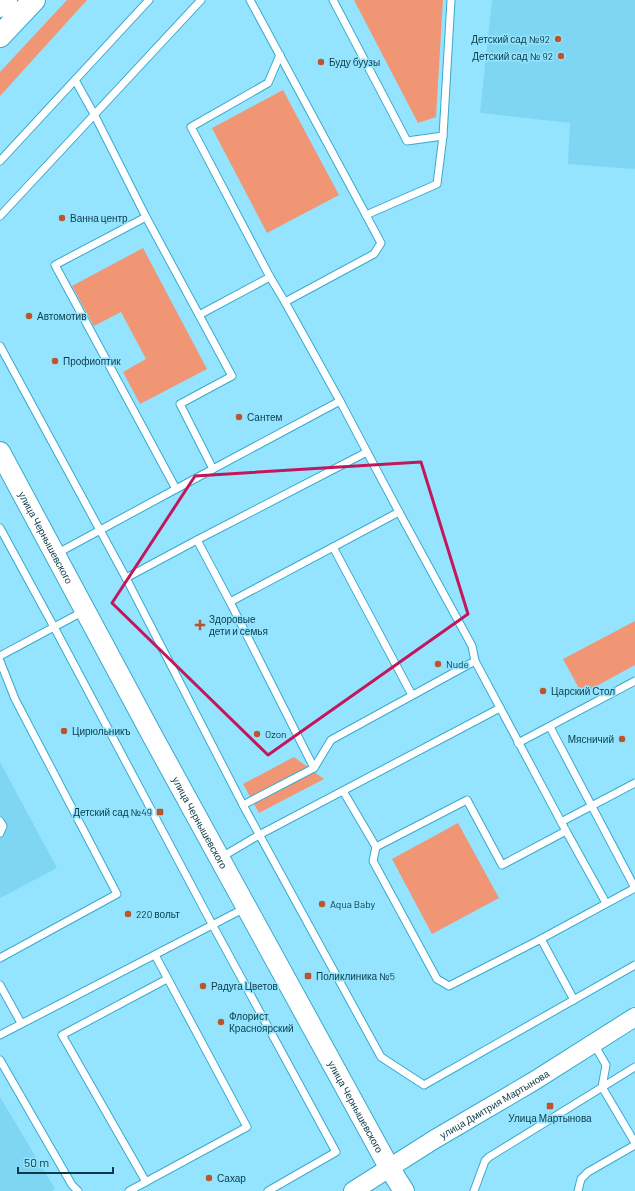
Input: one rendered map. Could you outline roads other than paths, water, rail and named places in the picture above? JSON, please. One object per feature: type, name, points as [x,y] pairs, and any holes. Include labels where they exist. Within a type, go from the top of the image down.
[{"type":"main road","points":[[0,6],[6,0]]},
{"type":"main road","points":[[0,36],[34,0]]},
{"type":"main road","name":"улица Чернышевского","points":[[0,452],[153,737],[404,1191]]},
{"type":"street","name":"улица Дмитрия Мартынова","points":[[353,1191],[435,1139],[534,1081],[635,1017]]},
{"type":"lane","points":[[0,161],[149,0]]},
{"type":"lane","points":[[0,216],[201,0]]},
{"type":"lane","points":[[250,0],[381,243],[374,254],[285,302]]},
{"type":"lane","points":[[333,0],[407,141],[443,136]]},
{"type":"lane","points":[[366,215],[437,184],[443,136],[451,0]]},
{"type":"lane","points":[[280,55],[268,83],[191,127],[270,277],[340,401],[472,646],[475,661],[518,743],[606,903]]},
{"type":"lane","points":[[75,80],[94,114],[146,217],[232,376],[180,404],[213,469]]},
{"type":"lane","points":[[146,217],[55,265],[176,489]]},
{"type":"lane","points":[[199,315],[270,277]]},
{"type":"lane","points":[[0,346],[126,578],[259,835],[381,1057],[424,1085],[635,965]]},
{"type":"lane","points":[[56,554],[340,401]]},
{"type":"lane","points":[[126,578],[367,452]]},
{"type":"lane","points":[[230,602],[399,512]]},
{"type":"lane","points":[[0,528],[336,1152],[268,1191]]},
{"type":"lane","points":[[198,540],[314,768]]},
{"type":"lane","points":[[333,547],[412,695]]},
{"type":"lane","points":[[0,656],[85,610]]},
{"type":"lane","points":[[0,661],[15,699],[117,894],[0,958]]},
{"type":"lane","points":[[244,805],[314,768],[331,740],[475,661]]},
{"type":"lane","points":[[518,743],[635,681]]},
{"type":"lane","points":[[220,858],[259,835],[343,790],[500,708]]},
{"type":"lane","points":[[343,790],[376,847],[373,861],[437,979],[449,986],[635,888],[550,727]]},
{"type":"lane","points":[[561,822],[635,783]]},
{"type":"lane","points":[[376,847],[467,800],[502,865],[566,831]]},
{"type":"lane","points":[[0,821],[3,826],[0,833]]},
{"type":"lane","points":[[0,1035],[246,907]]},
{"type":"lane","points":[[541,938],[574,1000]]},
{"type":"lane","points":[[129,1191],[247,1127],[154,955]]},
{"type":"lane","points":[[146,1182],[62,1035],[167,979]]},
{"type":"lane","points":[[0,985],[21,1023]]},
{"type":"lane","points":[[578,1191],[581,1178],[588,1172],[635,1144],[602,1086],[606,1065],[593,1043]]},
{"type":"lane","points":[[0,1060],[72,1185],[78,1191]]},
{"type":"lane","points":[[474,1191],[484,1161],[489,1157],[635,1067]]},
{"type":"place","name":"Детский сад №92","points":[[558,39]]},
{"type":"place","name":"Детский сад № 92","points":[[561,56]]},
{"type":"place","name":"Буду буузы","points":[[321,62]]},
{"type":"place","name":"Ванна центр","points":[[62,218]]},
{"type":"place","name":"Автомотив","points":[[29,316]]},
{"type":"place","name":"Профиоптик","points":[[55,361]]},
{"type":"place","name":"Сантем","points":[[239,417]]},
{"type":"place","name":"Здоровые дети и семья","points":[[200,625]]},
{"type":"place","name":"Nude","points":[[438,664]]},
{"type":"place","name":"Царский Стол","points":[[543,691]]},
{"type":"place","name":"Цирюльникъ","points":[[64,731]]},
{"type":"place","name":"Ozon","points":[[257,734]]},
{"type":"place","name":"Мясничий","points":[[622,739]]},
{"type":"place","name":"Детский сад №49","points":[[160,812]]},
{"type":"place","name":"Aqua Baby","points":[[322,904]]},
{"type":"place","name":"220 вольт","points":[[128,914]]},
{"type":"place","name":"Поликлиника №5","points":[[308,976]]},
{"type":"place","name":"Радуга Цветов","points":[[203,986]]},
{"type":"place","name":"Флорист Красноярский","points":[[221,1022]]},
{"type":"place","name":"Улица Мартынова","points":[[550,1106]]},
{"type":"place","name":"Сахар","points":[[209,1178]]}]
